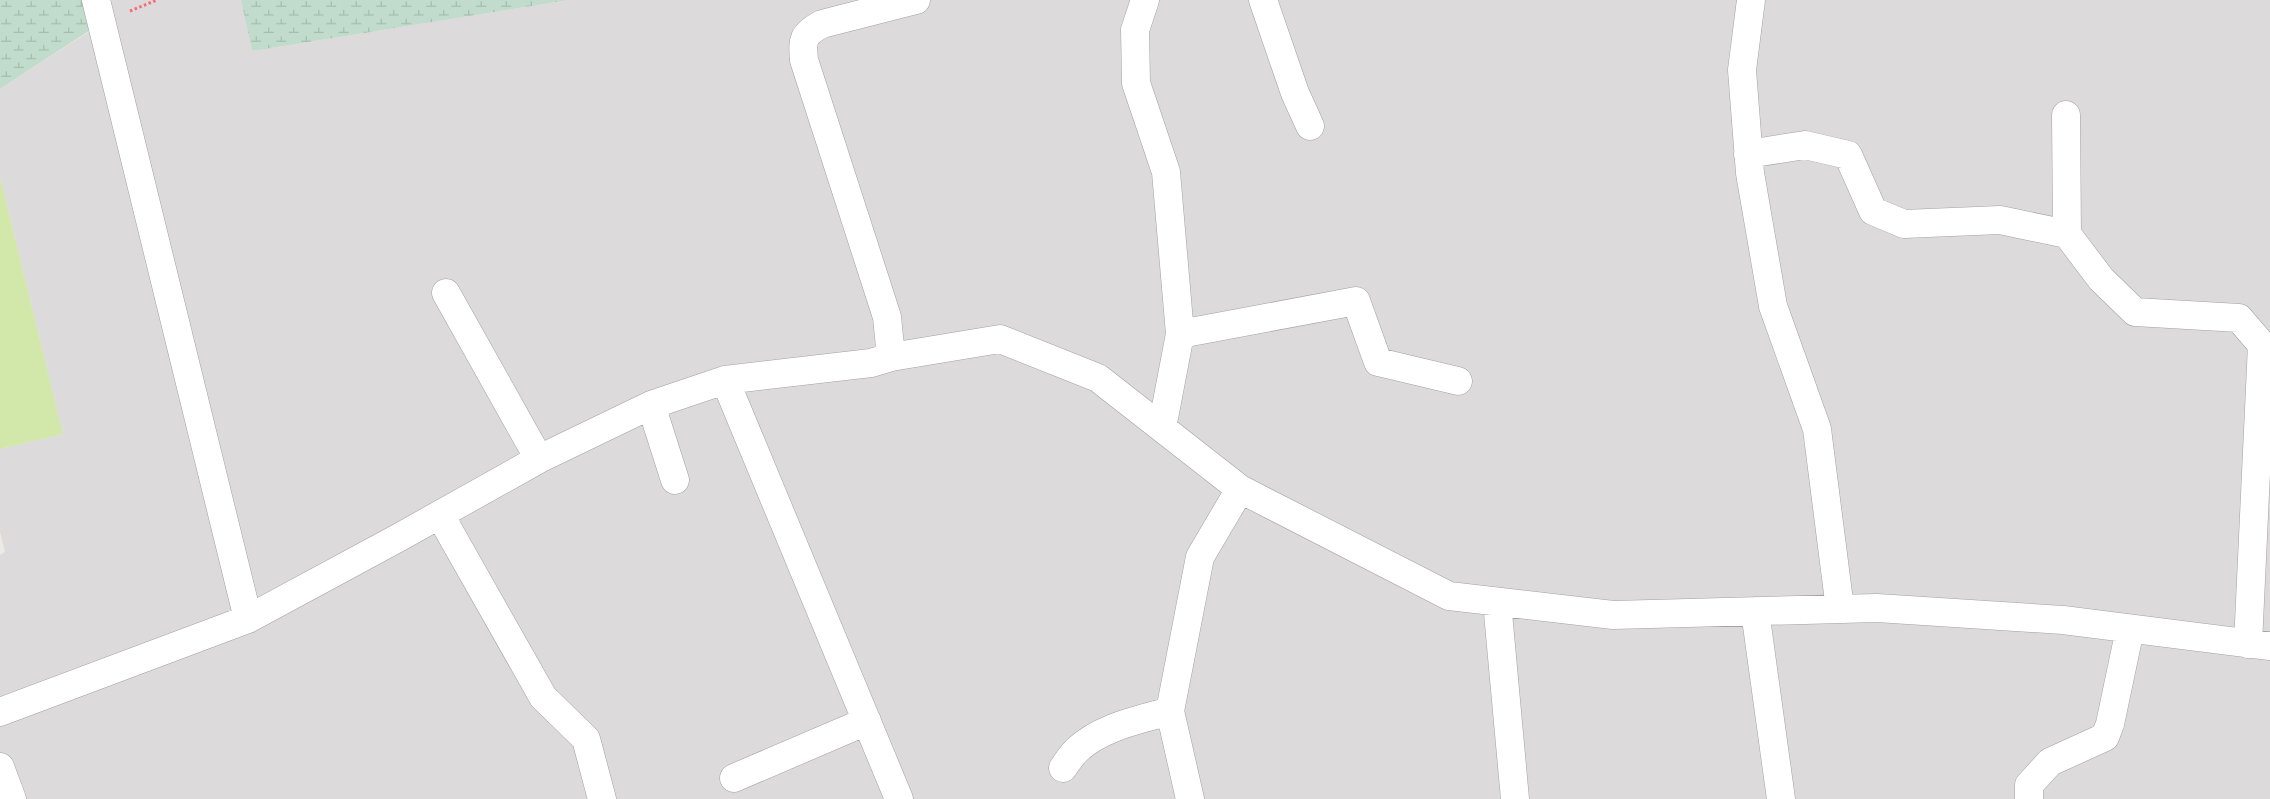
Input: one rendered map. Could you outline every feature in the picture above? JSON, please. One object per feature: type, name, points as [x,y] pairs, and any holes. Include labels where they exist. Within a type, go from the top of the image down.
[{"type":"street","points":[[96,0],[248,619]]},
{"type":"street","points":[[891,357],[887,317],[804,60],[802,43],[811,30],[822,24],[916,0]]},
{"type":"street","points":[[1145,0],[1135,30],[1136,84],[1166,172],[1180,334],[1162,428]]},
{"type":"street","points":[[1262,0],[1310,126]]},
{"type":"street","points":[[1751,0],[1742,70],[1748,154],[1773,306],[1817,429],[1840,609]]},
{"type":"street","points":[[0,712],[248,619],[539,459],[651,406],[725,380],[871,363],[891,357],[1000,339],[1098,378],[1240,489],[1449,596],[1613,615],[1877,608],[2063,620],[2259,645],[2262,345],[2239,318],[2135,312],[2101,279],[2067,234],[2066,115]]},
{"type":"street","points":[[1748,154],[1805,145],[1848,155],[1873,211],[1904,224],[2000,220],[2067,234]]},
{"type":"street","points":[[446,293],[539,459]]},
{"type":"street","points":[[1180,334],[1356,301],[1378,362],[1458,381]]},
{"type":"street","points":[[725,380],[900,799]]},
{"type":"street","points":[[651,406],[675,480]]},
{"type":"street","points":[[1190,799],[1170,711],[1200,557],[1240,489]]},
{"type":"street","points":[[440,515],[543,697],[586,739],[602,799]]},
{"type":"street","points":[[1497,602],[1514,799]]},
{"type":"street","points":[[1755,611],[1781,799]]},
{"type":"street","points":[[2029,799],[2029,785],[2050,762],[2105,737],[2110,724],[2130,629]]},
{"type":"street","points":[[1062,768],[1078,749],[1096,736],[1129,722],[1170,711]]},
{"type":"street","points":[[734,778],[867,721]]},
{"type":"street","points":[[0,767],[12,799]]},
{"type":"shaded area","points":[[96,0],[241,0],[252,51],[569,0],[2270,0],[2270,799],[0,799],[0,555],[5,552],[0,532],[0,449],[63,434],[0,177],[0,89],[101,24]]},
{"type":"green space","points":[[0,0],[96,0],[101,23],[0,89]]},
{"type":"green space","points":[[241,0],[569,0],[252,51]]},
{"type":"green space","points":[[0,177],[63,434],[0,449]]}]
